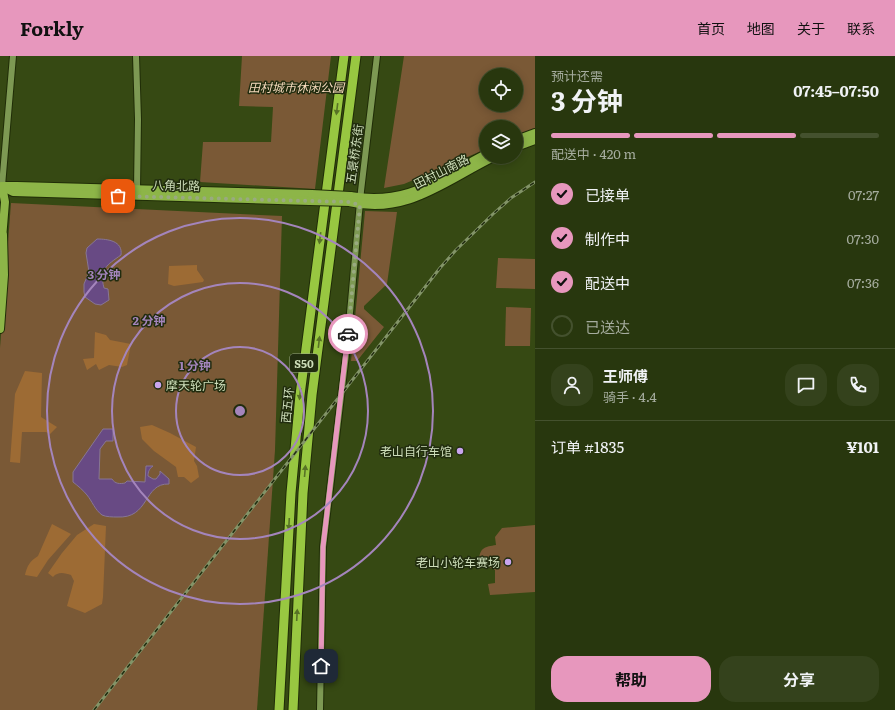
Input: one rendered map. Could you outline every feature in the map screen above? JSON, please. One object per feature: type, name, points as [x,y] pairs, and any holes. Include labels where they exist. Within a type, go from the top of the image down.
[{"type":"highway","name":"西五环","points":[[279,710],[291,493],[300,395],[344,56]]},
{"type":"highway","name":"西五环","points":[[293,710],[303,494],[312,395],[356,56]]},
{"type":"highway","points":[[295,654],[298,710]]},
{"type":"highway","points":[[275,710],[281,671]]},
{"type":"main road","points":[[523,137],[535,133]]},
{"type":"main road","points":[[523,144],[535,140]]},
{"type":"main road","name":"田村山南路","points":[[360,201],[406,195],[426,187],[479,158]]},
{"type":"main road","name":"田村山南路","points":[[350,199],[390,204],[407,201],[442,186],[481,164]]},
{"type":"main road","name":"八角北路","points":[[1,186],[137,190],[311,198]]},
{"type":"main road","name":"八角北路","points":[[1,186],[13,192],[350,199]]},
{"type":"main road","points":[[0,204],[1,186]]},
{"type":"main road","points":[[0,266],[5,202],[1,186]]},
{"type":"main road","points":[[0,328],[4,275],[2,234]]},
{"type":"street","points":[[1,186],[13,56]]},
{"type":"street","points":[[136,56],[138,119],[137,190]]},
{"type":"street","name":"五景桥东街","points":[[320,710],[323,547],[346,354],[360,201],[377,56]]},
{"type":"green space","name":"田村城市休闲公园","points":[[242,56],[331,56],[315,189],[200,182],[203,142],[271,142],[273,107],[239,106]]},
{"type":"green space","points":[[404,56],[535,56],[535,129],[523,134],[523,120],[479,120],[479,152],[404,184],[384,188]]},
{"type":"green space","points":[[11,203],[282,216],[275,450],[257,710],[0,710],[0,348]]},
{"type":"green space","points":[[365,211],[397,212],[387,284],[364,306],[364,309],[384,327],[357,361],[351,361]]},
{"type":"green space","points":[[498,258],[535,259],[535,289],[496,288]]},
{"type":"green space","points":[[506,307],[531,308],[530,346],[505,346]]},
{"type":"green space","name":"老山小轮车赛场","points":[[535,525],[535,592],[490,595],[488,584],[495,583],[495,570],[484,565],[479,560],[482,550],[486,547],[496,545],[495,537],[502,528]]},
{"type":"shaded area","points":[[97,239],[110,240],[117,244],[121,250],[121,255],[108,265],[103,272],[104,288],[108,289],[109,300],[101,305],[95,304],[85,297],[84,292],[84,284],[89,272],[86,253],[87,248]]},
{"type":"shaded area","points":[[197,265],[197,270],[204,280],[203,282],[174,286],[168,284],[169,266]]},
{"type":"shaded area","points":[[95,332],[106,335],[110,340],[131,344],[127,365],[122,367],[109,365],[99,370],[96,364],[87,370],[83,359],[94,358]]},
{"type":"shaded area","points":[[25,371],[42,373],[41,417],[57,427],[50,434],[46,432],[22,432],[20,463],[10,462],[15,394]]},
{"type":"shaded area","points":[[152,425],[196,447],[194,461],[197,466],[199,477],[191,483],[184,477],[178,477],[176,467],[154,451],[142,439],[140,427]]},
{"type":"shaded area","points":[[103,429],[113,429],[113,441],[106,441],[100,449],[99,479],[112,479],[116,483],[125,483],[127,481],[145,482],[146,466],[153,466],[148,473],[148,476],[156,479],[160,474],[160,471],[169,479],[169,484],[161,485],[155,489],[135,513],[128,516],[112,517],[102,515],[97,511],[89,497],[73,482],[73,472]]},
{"type":"shaded area","points":[[52,524],[71,534],[48,560],[37,577],[25,575],[29,564],[38,556]]},
{"type":"shaded area","points":[[94,524],[106,526],[103,597],[102,604],[85,613],[67,606],[74,581],[71,575],[59,573],[53,577],[48,573],[77,535]]},
{"type":"railway","points":[[94,710],[440,268],[493,214],[511,198],[535,182]]},
{"type":"way so far","points":[[118,196],[349,202],[360,205],[348,334]]},
{"type":"place","name":"摩天轮广场","points":[[158,385]]},
{"type":"place","name":"老山自行车馆","points":[[460,451]]},
{"type":"place","name":"老山小轮车赛场","points":[[508,562]]},
{"type":"route","points":[[321,666],[323,547],[338,431],[348,334]]}]
